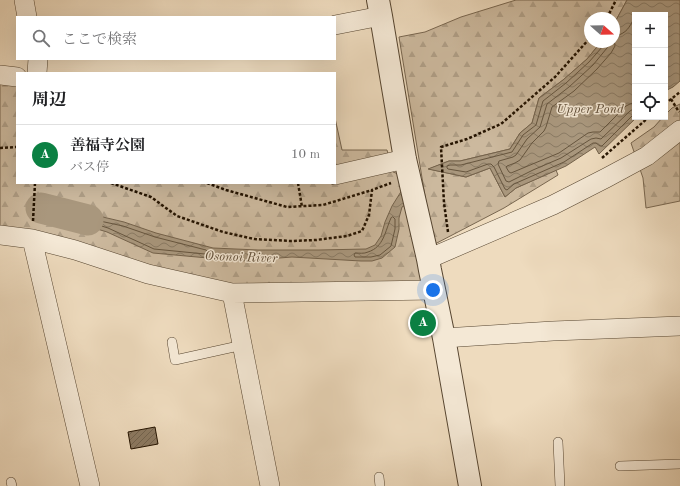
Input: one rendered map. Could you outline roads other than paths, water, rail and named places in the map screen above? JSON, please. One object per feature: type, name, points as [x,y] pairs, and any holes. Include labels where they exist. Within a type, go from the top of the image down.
[{"type":"street","points":[[24,0],[27,16]]},
{"type":"street","points":[[336,25],[379,8],[407,168],[444,338],[470,486]]},
{"type":"street","points":[[37,72],[38,60]]},
{"type":"street","points":[[0,75],[16,77]]},
{"type":"street","points":[[428,259],[553,205],[606,178],[647,156],[680,130]]},
{"type":"street","points":[[336,175],[407,168]]},
{"type":"street","points":[[0,235],[32,239],[75,250],[148,274],[232,292],[434,290]]},
{"type":"street","points":[[32,239],[90,486]]},
{"type":"street","points":[[232,292],[270,486]]},
{"type":"street","points":[[444,338],[553,331],[680,326]]},
{"type":"lane","points":[[172,342],[175,360],[243,345]]},
{"type":"lane","points":[[558,442],[560,486]]},
{"type":"lane","points":[[620,466],[680,464]]},
{"type":"water","name":"Upper Pond","points":[[627,0],[680,0],[680,81],[668,90],[668,12],[632,12],[632,120],[634,120],[599,154],[595,147],[566,166],[516,188],[505,197],[490,168],[466,177],[428,169],[449,161],[460,161],[510,149],[520,133],[532,123],[539,98],[587,59],[596,48],[620,48],[620,13]]},
{"type":"water","points":[[402,190],[410,202],[402,207],[395,247],[382,258],[372,261],[292,257],[241,261],[153,253],[107,232],[45,213],[48,204],[124,222],[156,233],[213,248],[258,250],[366,249],[375,245],[381,236],[392,206]]},
{"type":"waterway","name":"Osonoi River","points":[[41,208],[88,220]]},
{"type":"place","name":"善福寺公園","points":[[423,323]]}]
